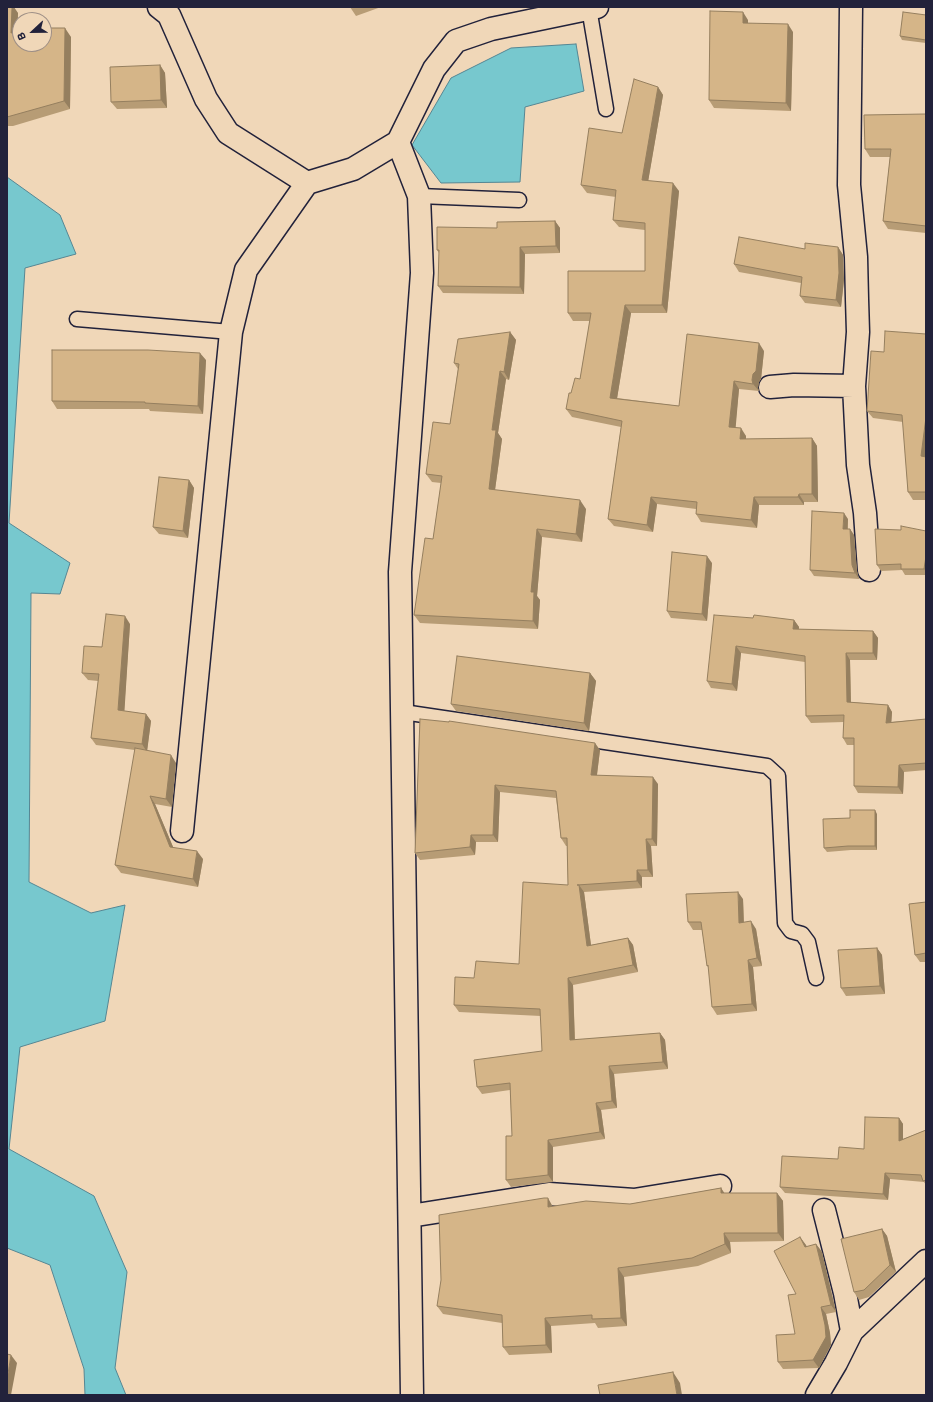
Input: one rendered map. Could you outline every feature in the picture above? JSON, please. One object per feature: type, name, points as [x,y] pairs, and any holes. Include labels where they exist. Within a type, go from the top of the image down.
[{"type":"street","points":[[159,7],[169,15],[206,99],[228,133],[307,183]]},
{"type":"street","points":[[851,7],[849,185],[856,257],[858,325],[854,386],[858,465],[865,513],[870,570]]},
{"type":"street","points":[[182,831],[231,332],[246,270],[307,183],[353,169],[398,142],[434,69],[456,41],[491,29],[593,8]]},
{"type":"street","points":[[398,142],[419,196],[422,273],[400,572],[412,1395]]},
{"type":"street","points":[[770,387],[794,385],[854,386]]},
{"type":"street","points":[[410,1216],[549,1194],[634,1200],[720,1186]]},
{"type":"street","points":[[824,1210],[845,1293],[852,1331]]},
{"type":"street","points":[[817,1395],[836,1363],[852,1331],[926,1261]]},
{"type":"lane","points":[[593,8],[606,109]]},
{"type":"lane","points":[[419,196],[519,200]]},
{"type":"lane","points":[[77,319],[231,332]]},
{"type":"lane","points":[[403,712],[767,766],[778,776],[785,923],[791,931],[802,934],[808,942],[816,978]]},
{"type":"water","points":[[576,44],[584,91],[525,107],[520,182],[441,183],[412,145],[451,78],[511,48]]},
{"type":"water","points":[[7,177],[60,215],[76,254],[25,268],[9,523],[70,563],[60,594],[31,593],[29,882],[91,913],[125,905],[105,1021],[20,1047],[9,1149],[94,1196],[127,1272],[115,1368],[126,1395],[85,1395],[84,1369],[50,1265],[7,1248]]},
{"type":"building","points":[[7,7],[12,7],[12,52],[52,52],[52,28],[65,28],[64,101],[7,117]]},
{"type":"building","points":[[710,11],[743,12],[743,23],[788,24],[786,103],[709,100]]},
{"type":"building","points":[[903,12],[926,15],[926,40],[900,36]]},
{"type":"building","points":[[160,65],[161,100],[111,102],[110,67]]},
{"type":"building","points":[[634,79],[658,87],[642,180],[673,183],[662,305],[625,305],[610,398],[679,406],[687,334],[759,343],[756,371],[753,374],[752,380],[753,384],[734,381],[729,427],[741,428],[740,439],[812,438],[812,494],[799,494],[798,497],[754,497],[751,520],[696,514],[697,502],[651,497],[647,525],[608,519],[622,421],[566,409],[569,393],[571,393],[575,378],[580,379],[591,313],[568,313],[568,271],[645,271],[645,223],[613,220],[616,190],[581,185],[589,128],[622,133]]},
{"type":"building","points":[[926,114],[926,226],[883,221],[891,149],[865,149],[864,115]]},
{"type":"building","points":[[555,221],[556,246],[520,247],[520,287],[438,286],[439,250],[437,250],[437,227],[497,228],[497,222]]},
{"type":"building","points":[[739,237],[805,249],[805,243],[838,247],[839,273],[836,300],[800,296],[802,277],[734,264]]},
{"type":"building","points":[[885,331],[926,334],[926,417],[921,456],[926,457],[926,492],[908,492],[902,415],[867,411],[871,351],[884,352]]},
{"type":"building","points":[[510,332],[504,372],[500,371],[492,430],[496,430],[489,489],[580,500],[576,534],[537,529],[531,592],[534,592],[533,621],[414,615],[425,538],[433,539],[442,476],[426,474],[433,422],[450,424],[459,364],[454,363],[458,339]]},
{"type":"building","points":[[52,350],[148,350],[200,353],[198,406],[145,402],[52,401]]},
{"type":"building","points":[[159,477],[189,480],[183,531],[153,527]]},
{"type":"building","points":[[812,511],[844,513],[843,529],[850,529],[852,565],[855,573],[810,570]]},
{"type":"building","points":[[901,526],[926,531],[926,556],[924,569],[901,569],[901,564],[877,565],[875,529],[901,530]]},
{"type":"building","points":[[672,552],[707,556],[702,614],[667,611]]},
{"type":"building","points":[[106,614],[125,616],[118,710],[146,714],[142,744],[91,738],[99,674],[82,673],[84,646],[102,647]]},
{"type":"building","points":[[714,615],[753,618],[754,615],[794,620],[793,629],[873,631],[873,653],[846,653],[847,702],[888,705],[886,723],[926,719],[926,763],[899,765],[898,787],[854,786],[854,738],[843,738],[844,715],[806,716],[805,656],[736,646],[732,684],[707,681]]},
{"type":"building","points":[[457,656],[590,673],[584,723],[451,704]]},
{"type":"building","points":[[420,719],[449,721],[595,743],[591,775],[653,777],[652,839],[646,839],[648,870],[637,870],[637,881],[577,885],[579,885],[587,946],[628,938],[633,965],[568,978],[570,1040],[660,1033],[663,1062],[609,1066],[612,1101],[596,1103],[600,1132],[548,1140],[548,1175],[506,1180],[506,1136],[512,1136],[510,1083],[477,1087],[474,1060],[542,1051],[540,1009],[454,1005],[455,977],[474,978],[476,961],[519,964],[523,882],[568,885],[567,838],[561,838],[556,791],[495,785],[493,835],[471,835],[470,847],[415,853]]},
{"type":"building","points":[[135,748],[171,755],[166,799],[150,796],[170,847],[197,851],[193,879],[115,865]]},
{"type":"building","points":[[850,810],[875,810],[875,846],[824,848],[823,819],[850,818]]},
{"type":"building","points":[[738,892],[739,923],[751,921],[757,958],[748,960],[752,1004],[712,1007],[708,965],[707,966],[701,922],[688,922],[686,894]]},
{"type":"building","points":[[926,902],[926,953],[915,955],[909,904]]},
{"type":"building","points":[[877,948],[880,986],[841,988],[838,950]]},
{"type":"building","points":[[865,1117],[899,1118],[899,1141],[926,1130],[926,1180],[923,1181],[921,1175],[885,1173],[883,1194],[780,1187],[782,1156],[838,1159],[839,1147],[864,1149]]},
{"type":"building","points":[[721,1188],[721,1193],[777,1193],[778,1233],[724,1233],[725,1244],[692,1258],[618,1268],[621,1318],[592,1319],[592,1315],[545,1318],[546,1345],[503,1347],[502,1315],[437,1306],[441,1280],[439,1215],[544,1198],[548,1198],[548,1207],[586,1201],[630,1204]]},
{"type":"building","points":[[882,1229],[890,1265],[864,1290],[854,1292],[841,1239]]},
{"type":"building","points":[[800,1237],[805,1247],[816,1244],[831,1305],[821,1307],[826,1337],[813,1360],[778,1362],[776,1335],[795,1334],[788,1295],[796,1294],[774,1251]]},
{"type":"building","points":[[7,1354],[11,1355],[7,1380]]},
{"type":"building","points":[[673,1372],[677,1395],[600,1395],[598,1385]]}]
